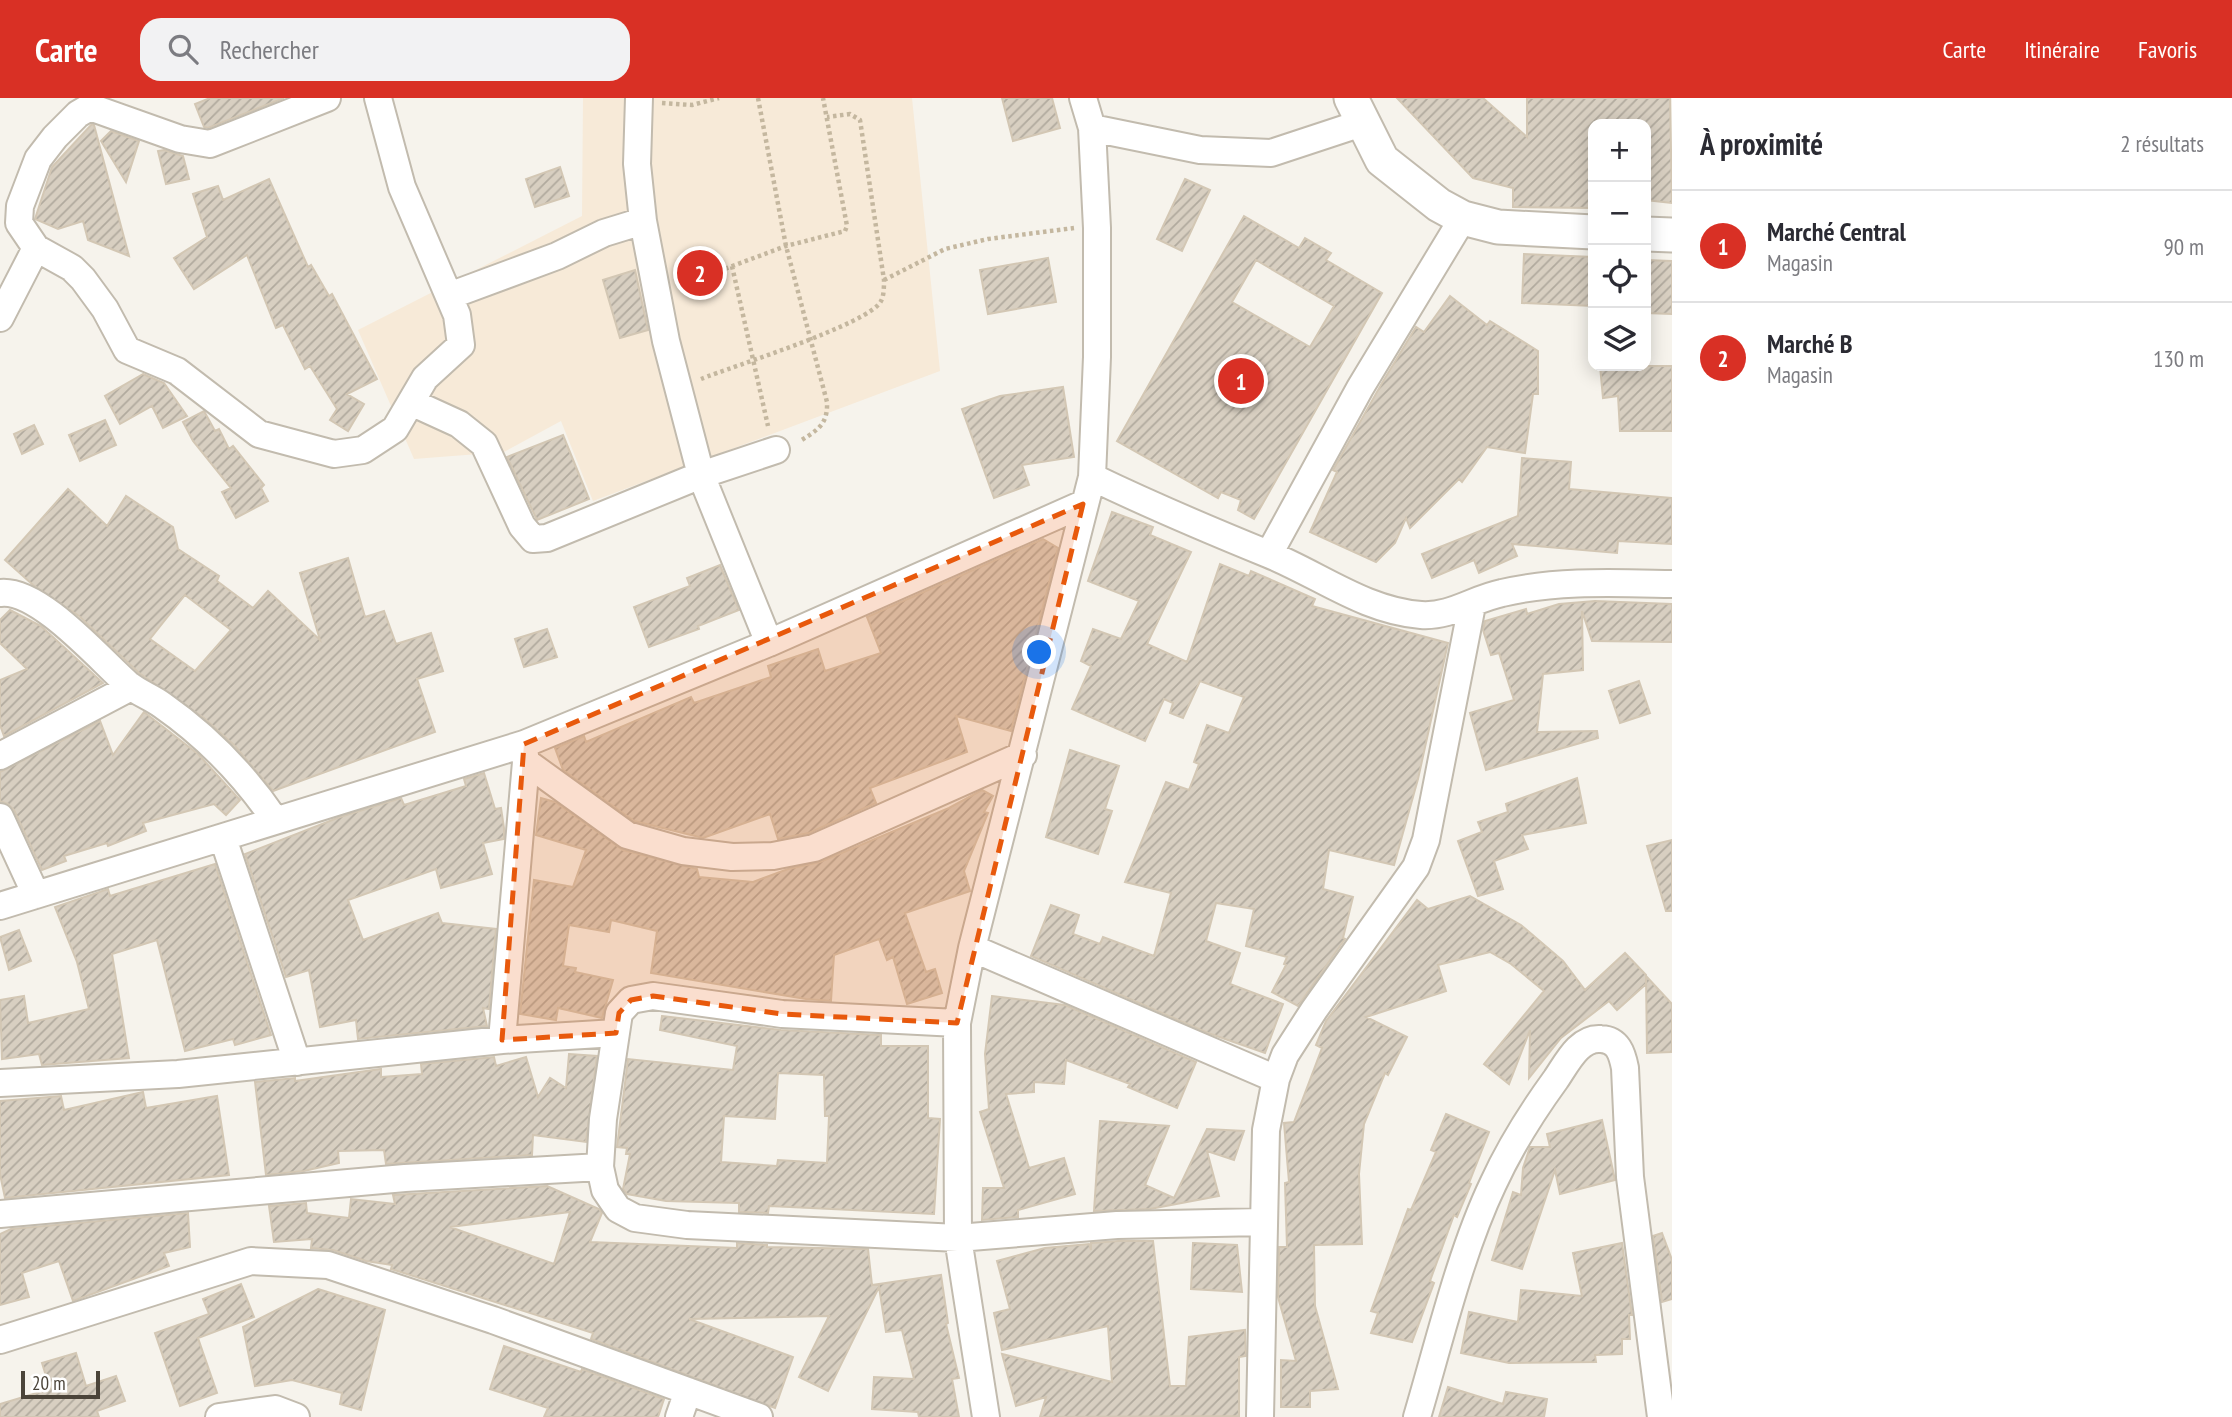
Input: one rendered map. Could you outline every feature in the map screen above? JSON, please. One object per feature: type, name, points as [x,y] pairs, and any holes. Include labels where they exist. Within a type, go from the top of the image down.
[{"type":"street","points":[[327,98],[210,144],[180,139],[90,107],[78,114],[38,159],[26,186],[19,223],[36,248],[72,268],[83,279],[105,309],[127,350],[177,371],[258,434],[334,454],[363,450],[396,429],[425,378],[461,345],[457,315],[402,187],[378,98]]},
{"type":"street","points":[[986,1417],[958,1238],[957,1023],[972,948],[1092,477],[1097,357],[1097,228],[1092,128],[1083,98]]},
{"type":"street","points":[[639,99],[637,164],[643,221],[676,385],[701,475],[769,643]]},
{"type":"street","points":[[1092,128],[1200,150],[1271,153],[1357,110],[1382,160],[1451,212],[1498,227],[1588,232]]},
{"type":"street","points":[[1269,554],[1451,212]]},
{"type":"street","points":[[449,296],[557,256],[604,233],[643,221]]},
{"type":"street","points":[[1651,234],[1672,235]]},
{"type":"street","points":[[0,317],[36,248]]},
{"type":"street","points":[[413,403],[459,424],[484,444],[522,526],[533,539],[547,538],[701,475],[776,450]]},
{"type":"street","points":[[1092,477],[1183,520],[1269,554],[1334,587],[1394,611],[1422,615],[1447,613],[1500,593],[1549,586],[1672,584]]},
{"type":"street","points":[[0,906],[275,820],[525,753],[1083,505]]},
{"type":"street","points":[[0,593],[7,592],[32,602],[75,634],[131,687],[161,704],[253,788],[275,820]]},
{"type":"street","points":[[1260,1417],[1266,1130],[1276,1079],[1285,1055],[1314,1010],[1416,867],[1426,840],[1472,605]]},
{"type":"street","points":[[0,756],[131,687]]},
{"type":"street","points":[[525,753],[627,835],[683,850],[732,857],[773,856],[814,848],[1023,755]]},
{"type":"street","points":[[502,1040],[525,753]]},
{"type":"street","points":[[0,817],[36,895]]},
{"type":"street","points":[[223,838],[297,1062]]},
{"type":"street","points":[[972,948],[1276,1079]]},
{"type":"street","points":[[957,1023],[782,1014],[653,996],[631,1000],[619,1013],[603,1119],[600,1167],[605,1190],[618,1209],[635,1218],[687,1225],[958,1238],[1116,1226],[1263,1222]]},
{"type":"street","points":[[0,1083],[178,1074],[502,1040],[616,1033]]},
{"type":"street","points":[[1417,1417],[1459,1277],[1492,1185],[1534,1109],[1577,1048],[1594,1038],[1610,1040],[1622,1051],[1630,1177],[1661,1417]]},
{"type":"street","points":[[0,1214],[405,1178],[600,1167]]},
{"type":"street","points":[[0,1340],[251,1261],[328,1265],[493,1320],[759,1417]]},
{"type":"street","points":[[679,1417],[688,1391]]},
{"type":"street","points":[[219,1417],[275,1409],[296,1417]]},
{"type":"path","points":[[639,99],[692,105],[719,98]]},
{"type":"path","points":[[732,267],[764,416],[776,450],[799,442],[821,428],[827,417],[827,402],[786,246],[758,98]]},
{"type":"path","points":[[658,287],[732,267],[786,246],[840,233],[847,226],[823,98]]},
{"type":"path","points":[[676,385],[811,338],[872,310],[881,301],[884,280],[860,120],[850,114],[827,117]]},
{"type":"path","points":[[884,280],[946,249],[1062,229],[1097,228]]},
{"type":"highlighted area","points":[[1083,504],[957,1023],[782,1014],[653,996],[631,1000],[619,1013],[616,1033],[502,1040],[524,744]]},
{"type":"shaded area","points":[[583,98],[912,98],[940,371],[593,501],[561,421],[504,452],[414,459],[358,330],[582,216]]},
{"type":"building","points":[[210,98],[284,98],[208,128],[204,127],[195,104]]},
{"type":"building","points":[[1002,98],[1052,98],[1060,128],[1013,141]]},
{"type":"building","points":[[1397,98],[1483,98],[1527,137],[1527,98],[1670,98],[1672,203],[1651,201],[1651,119],[1588,119],[1588,208],[1513,207],[1513,188],[1473,178]]},
{"type":"building","points":[[92,124],[129,256],[88,240],[83,221],[58,229],[35,219],[52,167]]},
{"type":"building","points":[[111,131],[139,141],[126,182],[101,141]]},
{"type":"building","points":[[164,150],[183,156],[189,179],[166,184],[158,151]]},
{"type":"building","points":[[560,167],[569,196],[535,207],[526,179]]},
{"type":"building","points":[[269,179],[308,267],[311,265],[329,296],[332,294],[377,379],[347,394],[364,404],[348,431],[330,420],[337,409],[310,366],[305,369],[283,325],[276,328],[247,255],[194,289],[174,258],[207,237],[193,194],[218,186],[223,200]]},
{"type":"building","points":[[1185,179],[1210,190],[1182,251],[1157,239]]},
{"type":"building","points":[[1244,216],[1299,248],[1305,238],[1331,253],[1326,260],[1382,293],[1254,519],[1238,510],[1241,500],[1221,492],[1218,498],[1117,441]],"holes":[[[1256,260],[1334,306],[1310,347],[1232,302]]]},
{"type":"building","points":[[1524,254],[1588,257],[1588,306],[1522,303]]},
{"type":"building","points":[[1048,258],[1056,302],[988,314],[980,270]]},
{"type":"building","points":[[1651,260],[1672,261],[1672,314],[1651,313]]},
{"type":"building","points":[[635,270],[648,330],[620,338],[603,280]]},
{"type":"building","points":[[1450,296],[1487,325],[1490,321],[1538,351],[1538,394],[1533,394],[1525,453],[1487,447],[1462,482],[1459,479],[1410,528],[1406,518],[1395,543],[1376,562],[1310,532],[1337,472],[1333,470],[1382,383],[1416,327],[1424,332]]},
{"type":"building","points":[[1651,366],[1672,366],[1672,431],[1620,431],[1618,396],[1603,398],[1600,371],[1651,371]]},
{"type":"building","points":[[143,374],[164,383],[187,416],[163,428],[152,406],[120,424],[105,396]]},
{"type":"building","points":[[1063,387],[1074,457],[1022,465],[1029,485],[994,498],[962,409],[1000,396]]},
{"type":"building","points":[[204,411],[215,431],[219,429],[229,449],[233,446],[264,485],[261,488],[268,501],[236,518],[222,492],[231,488],[193,441],[183,422]]},
{"type":"building","points":[[105,420],[116,445],[80,461],[69,435]]},
{"type":"building","points":[[34,425],[43,444],[22,454],[14,434]]},
{"type":"building","points":[[563,435],[589,499],[537,520],[507,457]]},
{"type":"building","points":[[1522,458],[1571,462],[1569,489],[1672,498],[1672,544],[1618,541],[1617,553],[1512,544],[1517,556],[1479,573],[1474,560],[1432,578],[1422,554],[1518,516]]},
{"type":"building","points":[[68,489],[107,526],[126,496],[173,527],[178,549],[219,576],[217,581],[253,608],[268,591],[320,640],[300,573],[348,558],[365,617],[384,611],[396,644],[431,633],[443,671],[417,679],[435,732],[273,791],[235,746],[204,718],[139,673],[79,616],[33,585],[5,560]],"holes":[[[185,595],[231,630],[195,671],[150,639]]]},
{"type":"building","points":[[1112,512],[1153,527],[1150,535],[1191,552],[1147,644],[1187,662],[1220,564],[1249,576],[1251,571],[1315,599],[1312,606],[1448,643],[1418,779],[1394,865],[1329,850],[1323,889],[1353,897],[1343,938],[1345,939],[1298,1006],[1272,992],[1286,965],[1284,964],[1287,957],[1246,946],[1254,909],[1216,903],[1206,941],[1240,953],[1230,984],[1283,1004],[1265,1053],[1208,1033],[1031,956],[1051,905],[1079,915],[1073,934],[1100,944],[1103,937],[1154,956],[1171,893],[1125,882],[1166,782],[1189,790],[1199,764],[1194,762],[1207,725],[1229,733],[1244,697],[1200,681],[1183,718],[1170,713],[1173,703],[1164,699],[1145,741],[1072,709],[1091,666],[1081,661],[1093,629],[1121,639],[1139,601],[1088,581]]},
{"type":"building","points":[[1043,539],[1058,548],[1011,731],[956,716],[967,752],[870,788],[876,803],[809,833],[778,839],[770,814],[703,838],[634,821],[563,770],[555,748],[584,736],[586,742],[691,697],[694,703],[771,677],[768,666],[818,649],[825,671],[881,653],[867,617]]},
{"type":"building","points":[[720,565],[739,610],[698,626],[699,629],[649,647],[634,607],[690,586],[687,578]]},
{"type":"building","points":[[1595,601],[1672,604],[1672,642],[1592,641],[1582,611],[1583,670],[1543,674],[1537,732],[1597,731],[1598,738],[1486,770],[1470,713],[1514,700],[1499,653],[1491,655],[1483,630],[1485,621],[1526,609],[1527,614],[1559,604]]},
{"type":"building","points":[[10,610],[41,626],[103,683],[4,736],[0,725],[0,680],[27,669],[0,643],[0,620]]},
{"type":"building","points":[[547,629],[557,657],[524,667],[515,639]]},
{"type":"building","points":[[1639,681],[1650,713],[1620,723],[1609,691]]},
{"type":"building","points":[[144,712],[198,754],[240,800],[226,815],[214,804],[143,823],[146,831],[108,846],[107,843],[64,856],[66,861],[42,870],[14,810],[0,801],[0,772],[100,721],[113,755]]},
{"type":"building","points":[[1070,750],[1119,766],[1105,809],[1112,811],[1098,854],[1046,837]]},
{"type":"building","points":[[484,773],[495,809],[501,808],[504,828],[504,839],[483,843],[492,874],[441,888],[436,869],[348,900],[363,940],[438,913],[442,923],[496,929],[489,1009],[483,1008],[487,1026],[358,1039],[356,1020],[320,1027],[309,970],[286,977],[245,854],[340,817],[401,798],[404,805],[466,786],[464,779]]},
{"type":"building","points":[[1577,778],[1586,823],[1522,835],[1528,849],[1494,861],[1503,889],[1478,896],[1458,841],[1482,832],[1478,822],[1508,812],[1506,804]]},
{"type":"building","points":[[982,790],[993,796],[984,812],[988,813],[964,871],[970,891],[905,913],[926,972],[935,969],[942,993],[907,1004],[893,957],[887,960],[879,939],[834,955],[831,1001],[651,973],[657,931],[611,920],[609,932],[569,925],[563,966],[576,968],[575,972],[613,980],[602,1018],[558,1008],[556,1020],[520,1014],[534,880],[573,887],[586,850],[536,835],[541,798],[555,802],[623,850],[697,869],[699,877],[753,882],[788,869],[820,862],[949,808]]},
{"type":"building","points":[[1672,840],[1672,911],[1666,911],[1647,846]]},
{"type":"building","points":[[215,864],[271,1035],[235,1045],[233,1039],[185,1051],[157,940],[112,954],[129,1058],[42,1065],[39,1054],[2,1059],[0,1000],[24,996],[28,1023],[89,1009],[77,962],[55,907],[108,889],[110,896]]},
{"type":"building","points":[[1470,896],[1521,925],[1563,961],[1585,990],[1625,953],[1646,975],[1646,984],[1617,1010],[1609,1001],[1561,1038],[1529,1078],[1530,1030],[1509,1084],[1484,1064],[1544,991],[1511,964],[1490,952],[1438,965],[1446,991],[1366,1017],[1407,1037],[1388,1075],[1385,1073],[1364,1124],[1359,1174],[1362,1244],[1314,1245],[1315,1306],[1338,1389],[1310,1391],[1310,1407],[1281,1407],[1281,1360],[1296,1361],[1278,1297],[1279,1247],[1287,1247],[1285,1183],[1289,1182],[1284,1123],[1294,1122],[1322,1048],[1316,1045],[1326,1021],[1417,900],[1428,909]]},
{"type":"building","points":[[19,930],[31,961],[9,970],[0,937]]},
{"type":"building","points":[[1646,976],[1672,1004],[1672,1052],[1647,1053]]},
{"type":"building","points":[[992,996],[1065,1005],[1196,1062],[1177,1108],[1128,1087],[1130,1084],[1066,1060],[1064,1084],[1034,1082],[1034,1092],[1006,1094],[1029,1168],[1064,1158],[1075,1194],[1018,1210],[1018,1217],[982,1220],[983,1188],[1004,1188],[980,1112],[989,1109],[985,1054]]},
{"type":"building","points":[[662,1016],[781,1030],[881,1035],[881,1046],[928,1046],[928,1118],[940,1119],[934,1214],[769,1206],[768,1213],[739,1212],[739,1203],[666,1201],[627,1194],[623,1189],[630,1154],[626,1154],[627,1148],[617,1147],[628,1059],[733,1070],[737,1046],[660,1030]],"holes":[[[778,1073],[824,1075],[825,1116],[829,1116],[827,1163],[778,1160],[777,1166],[721,1162],[724,1116],[775,1119]]]},
{"type":"building","points":[[569,1054],[597,1056],[586,1142],[533,1135],[532,1155],[386,1164],[384,1150],[338,1151],[339,1163],[304,1171],[266,1175],[255,1082],[295,1078],[295,1081],[381,1069],[381,1077],[422,1074],[421,1064],[494,1057],[496,1066],[526,1057],[538,1097],[550,1078],[566,1088]]},
{"type":"building","points":[[143,1092],[146,1108],[217,1096],[229,1175],[5,1198],[0,1174],[0,1101],[61,1096],[64,1110]]},
{"type":"building","points":[[1446,1114],[1489,1132],[1469,1183],[1471,1184],[1457,1217],[1454,1215],[1430,1281],[1434,1283],[1412,1342],[1371,1333],[1378,1313],[1371,1311],[1408,1209],[1411,1210],[1436,1152],[1431,1150]]},
{"type":"building","points":[[1602,1120],[1615,1180],[1560,1194],[1555,1170],[1522,1269],[1492,1260],[1513,1192],[1521,1195],[1523,1168],[1530,1147],[1550,1147],[1547,1134]]},
{"type":"building","points":[[1100,1121],[1169,1126],[1145,1185],[1174,1198],[1207,1129],[1244,1131],[1234,1160],[1207,1151],[1219,1196],[1150,1209],[1094,1211]]},
{"type":"building","points":[[547,1186],[599,1209],[602,1213],[590,1242],[737,1248],[737,1243],[767,1247],[868,1249],[872,1285],[941,1275],[946,1324],[959,1378],[952,1379],[959,1417],[919,1417],[918,1412],[872,1409],[874,1377],[914,1379],[902,1330],[886,1332],[879,1287],[828,1391],[799,1377],[829,1316],[689,1319],[793,1357],[775,1408],[591,1339],[593,1333],[391,1269],[392,1265],[366,1261],[333,1250],[311,1248],[312,1239],[274,1242],[269,1206],[306,1203],[307,1213],[349,1218],[351,1199],[395,1204],[393,1195]],"holes":[[[570,1212],[554,1264],[450,1227]]]},
{"type":"building","points":[[188,1213],[190,1247],[164,1253],[169,1266],[73,1301],[59,1261],[22,1273],[29,1297],[0,1305],[0,1234],[11,1229]]},
{"type":"building","points":[[1662,1233],[1672,1260],[1672,1299],[1662,1302],[1653,1236]]},
{"type":"building","points":[[1153,1241],[1170,1386],[1186,1386],[1189,1337],[1245,1330],[1246,1356],[1239,1357],[1239,1416],[1040,1417],[1046,1397],[1016,1406],[1002,1354],[1112,1382],[1108,1326],[1002,1350],[994,1313],[1010,1309],[997,1261],[1045,1248],[1089,1244],[1091,1250],[1091,1243]]},
{"type":"building","points":[[1193,1243],[1237,1245],[1242,1292],[1191,1289]]},
{"type":"building","points":[[1622,1243],[1632,1315],[1629,1315],[1630,1339],[1622,1339],[1622,1354],[1595,1355],[1596,1362],[1509,1363],[1461,1353],[1469,1312],[1518,1322],[1521,1290],[1582,1296],[1573,1253]]},
{"type":"building","points":[[241,1284],[254,1317],[198,1338],[217,1393],[180,1406],[155,1333],[209,1314],[203,1299]]},
{"type":"building","points":[[318,1289],[385,1310],[361,1410],[340,1404],[342,1393],[292,1380],[255,1386],[243,1327]]},
{"type":"building","points":[[504,1346],[581,1372],[582,1369],[664,1399],[658,1417],[544,1417],[548,1408],[490,1389]]},
{"type":"building","points":[[76,1353],[86,1386],[116,1376],[125,1401],[97,1411],[99,1417],[0,1417],[0,1404],[50,1389],[42,1363]]},
{"type":"building","points":[[1448,1387],[1503,1404],[1506,1392],[1547,1399],[1544,1417],[1439,1417]]},
{"type":"place","name":"Marché B","points":[[700,273]]},
{"type":"place","name":"Marché Central","points":[[1241,381]]}]
